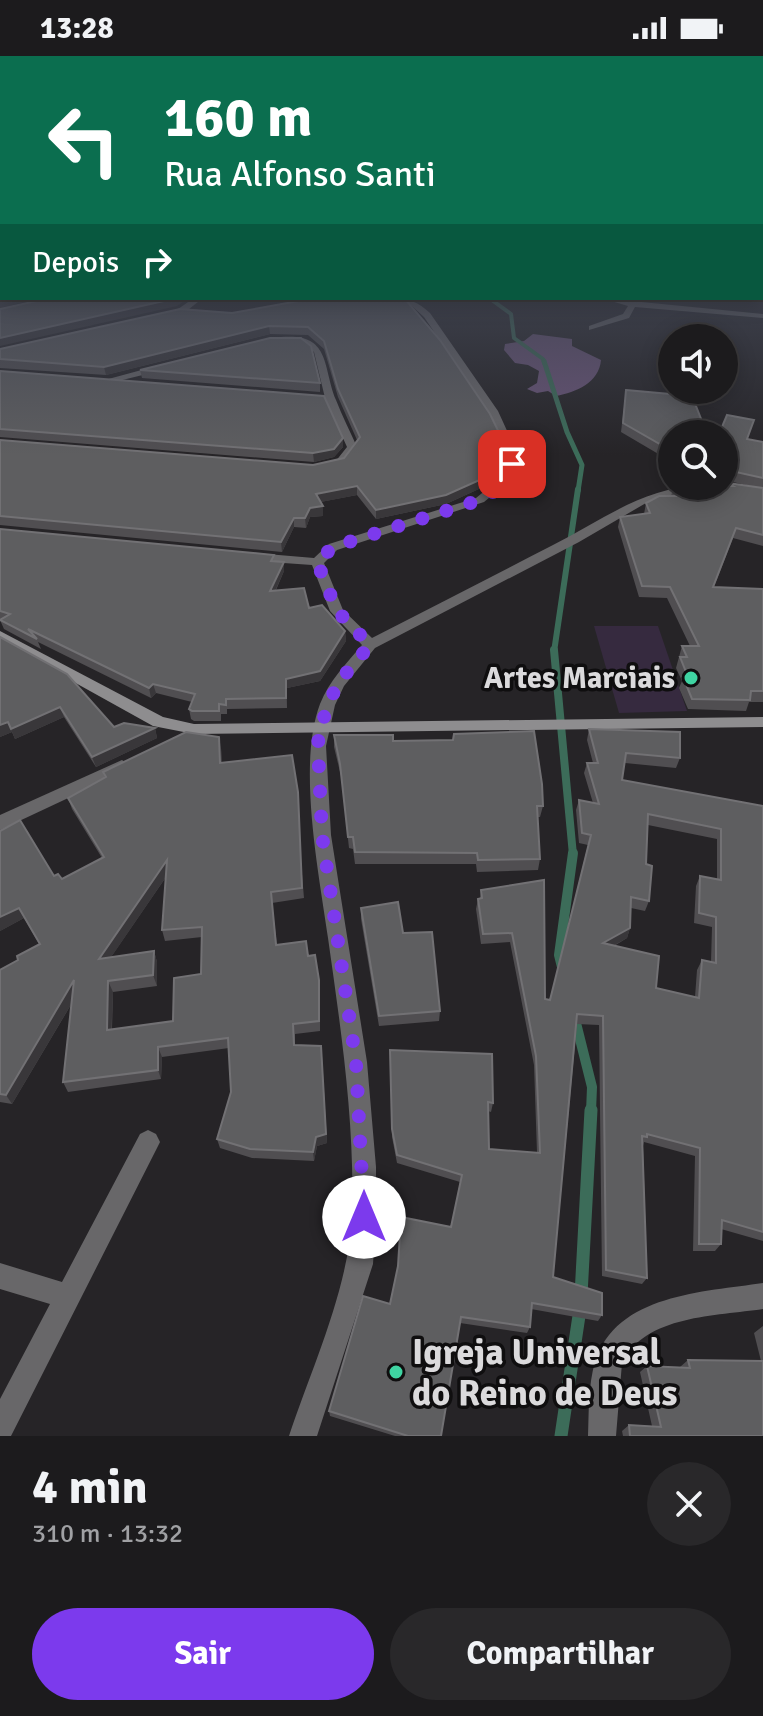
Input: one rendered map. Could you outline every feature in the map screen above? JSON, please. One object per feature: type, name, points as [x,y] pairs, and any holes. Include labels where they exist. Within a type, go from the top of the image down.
[{"type":"street","points":[[243,556],[317,562],[333,547],[480,500],[496,490],[514,457],[503,427],[435,326]]},
{"type":"street","points":[[592,328],[597,326]]},
{"type":"street","points":[[270,340],[295,339],[312,345],[318,351],[330,398],[352,447],[348,455],[331,465]]},
{"type":"street","points":[[106,381],[177,363]]},
{"type":"street","points":[[158,381],[157,373],[161,368]]},
{"type":"street","points":[[91,380],[146,384]]},
{"type":"street","points":[[314,397],[330,398]]},
{"type":"street","points":[[303,1436],[353,1291],[360,1264],[364,1217],[356,1062],[322,835],[319,730],[337,684],[370,645],[642,501],[658,496]]},
{"type":"street","points":[[317,562],[337,611],[370,645]]},
{"type":"street","points":[[0,635],[159,722],[194,729],[580,727],[763,722]]},
{"type":"street","points":[[170,742],[194,729]]},
{"type":"street","points":[[0,823],[134,761]]},
{"type":"street","points":[[0,1428],[148,1142]]},
{"type":"street","points":[[0,1276],[68,1297]]},
{"type":"street","points":[[602,1436],[610,1358],[628,1330],[661,1314],[763,1296]]},
{"type":"shaded area","points":[[533,334],[572,339],[572,346],[601,360],[596,375],[578,389],[556,396],[548,391],[537,393],[527,389],[537,383],[539,371],[515,363],[504,350],[505,344],[524,341]]},
{"type":"shaded area","points":[[594,626],[658,626],[687,711],[619,713]]},
{"type":"building","points":[[0,326],[51,326],[0,338]]},
{"type":"building","points":[[102,326],[267,326],[104,367],[0,359],[0,349]]},
{"type":"building","points":[[285,326],[428,326],[490,414],[506,447],[482,479],[446,495],[376,510],[357,486],[316,494],[323,506],[310,508],[305,518],[294,518],[281,542],[0,516],[0,440],[313,465],[344,458],[360,437],[338,389],[324,341],[308,327]]},
{"type":"building","points":[[270,338],[301,338],[311,346],[320,383],[140,370]]},
{"type":"building","points":[[0,371],[324,396],[343,438],[334,449],[313,453],[0,429]]},
{"type":"building","points":[[626,390],[658,393],[658,404],[695,404],[701,420],[658,420],[658,443],[623,423]]},
{"type":"building","points":[[727,415],[754,420],[747,439],[763,442],[763,478],[738,472],[738,420],[725,420]]},
{"type":"building","points":[[738,484],[763,488],[763,535],[736,528],[713,587],[763,589],[763,691],[751,691],[750,700],[692,699],[683,677],[688,677],[680,657],[687,657],[682,646],[699,646],[670,587],[642,586],[620,517],[650,513],[646,503],[658,497],[658,500],[738,500]]},
{"type":"building","points":[[0,529],[274,555],[271,561],[284,562],[270,591],[304,588],[309,608],[322,605],[345,631],[320,671],[286,679],[286,698],[226,699],[226,705],[219,704],[219,711],[192,711],[189,709],[195,694],[153,684],[149,688],[28,629],[37,639],[0,620],[10,614],[0,611]]},
{"type":"building","points":[[0,637],[67,674],[114,727],[124,723],[155,728],[92,757],[60,707],[11,729],[8,722],[0,725]]},
{"type":"building","points":[[589,729],[680,732],[680,758],[626,753],[622,780],[763,806],[763,1232],[722,1220],[721,1244],[699,1244],[700,1148],[647,1134],[647,1137],[642,1136],[647,1278],[606,1270],[603,1016],[577,1014],[553,1277],[602,1293],[602,1315],[532,1303],[530,1327],[461,1317],[441,1436],[408,1436],[329,1411],[363,1296],[390,1304],[398,1266],[401,1217],[451,1227],[462,1175],[397,1155],[392,1129],[390,1050],[492,1054],[493,1103],[488,1102],[489,1149],[540,1153],[536,1056],[512,933],[483,934],[478,899],[482,898],[481,890],[544,880],[545,999],[550,1000],[591,835],[582,833],[579,800],[599,804],[587,763],[598,763]],"holes":[[[648,814],[721,829],[721,880],[700,876],[699,913],[716,917],[716,963],[702,960],[699,998],[656,988],[659,956],[603,943],[630,928],[631,897],[649,901],[652,866],[646,864]]]},
{"type":"building","points":[[534,731],[542,784],[543,806],[537,806],[540,859],[478,860],[477,853],[355,852],[353,837],[348,837],[334,735],[393,735],[393,741],[453,740],[454,734]]},
{"type":"building","points":[[186,732],[219,737],[220,763],[292,755],[298,792],[302,888],[271,892],[276,945],[306,941],[308,956],[315,955],[319,980],[319,1021],[293,1024],[294,1045],[321,1046],[326,1134],[316,1137],[313,1152],[250,1149],[217,1139],[231,1092],[228,1038],[158,1047],[158,1070],[63,1082],[74,980],[6,1095],[0,1094],[0,970],[18,960],[17,956],[40,944],[19,908],[0,917],[0,831],[20,820],[54,876],[58,874],[62,879],[104,857],[68,798],[106,777],[103,772]],"holes":[[[167,860],[162,930],[202,927],[201,974],[174,978],[173,1021],[107,1030],[108,981],[153,975],[154,951],[99,959]]]},
{"type":"building","points":[[398,902],[403,933],[432,932],[440,1011],[379,1016],[361,908]]},
{"type":"building","points":[[688,1360],[763,1361],[763,1436],[630,1436],[629,1425],[661,1427],[647,1366],[690,1368]]},
{"type":"waterway","points":[[513,326],[514,338],[543,359],[544,363]]},
{"type":"waterway","points":[[544,361],[567,432],[582,465],[578,491]]},
{"type":"waterway","points":[[554,651],[578,489]]},
{"type":"waterway","points":[[554,651],[573,854]]},
{"type":"waterway","points":[[562,967],[559,955],[573,854]]},
{"type":"waterway","points":[[574,1015],[592,1087],[591,1112]]},
{"type":"waterway","points":[[581,1295],[591,1110]]},
{"type":"waterway","points":[[561,1436],[580,1309]]},
{"type":"place","name":"Artes Marciais","points":[[691,678]]},
{"type":"place","name":"Igreja Universal do Reino de Deus","points":[[396,1372]]},
{"type":"route","points":[[364,1217],[364,1167],[356,1062],[322,835],[318,746],[319,730],[337,684],[370,645],[337,611],[317,562],[333,547],[480,500],[496,490],[512,464]]}]
